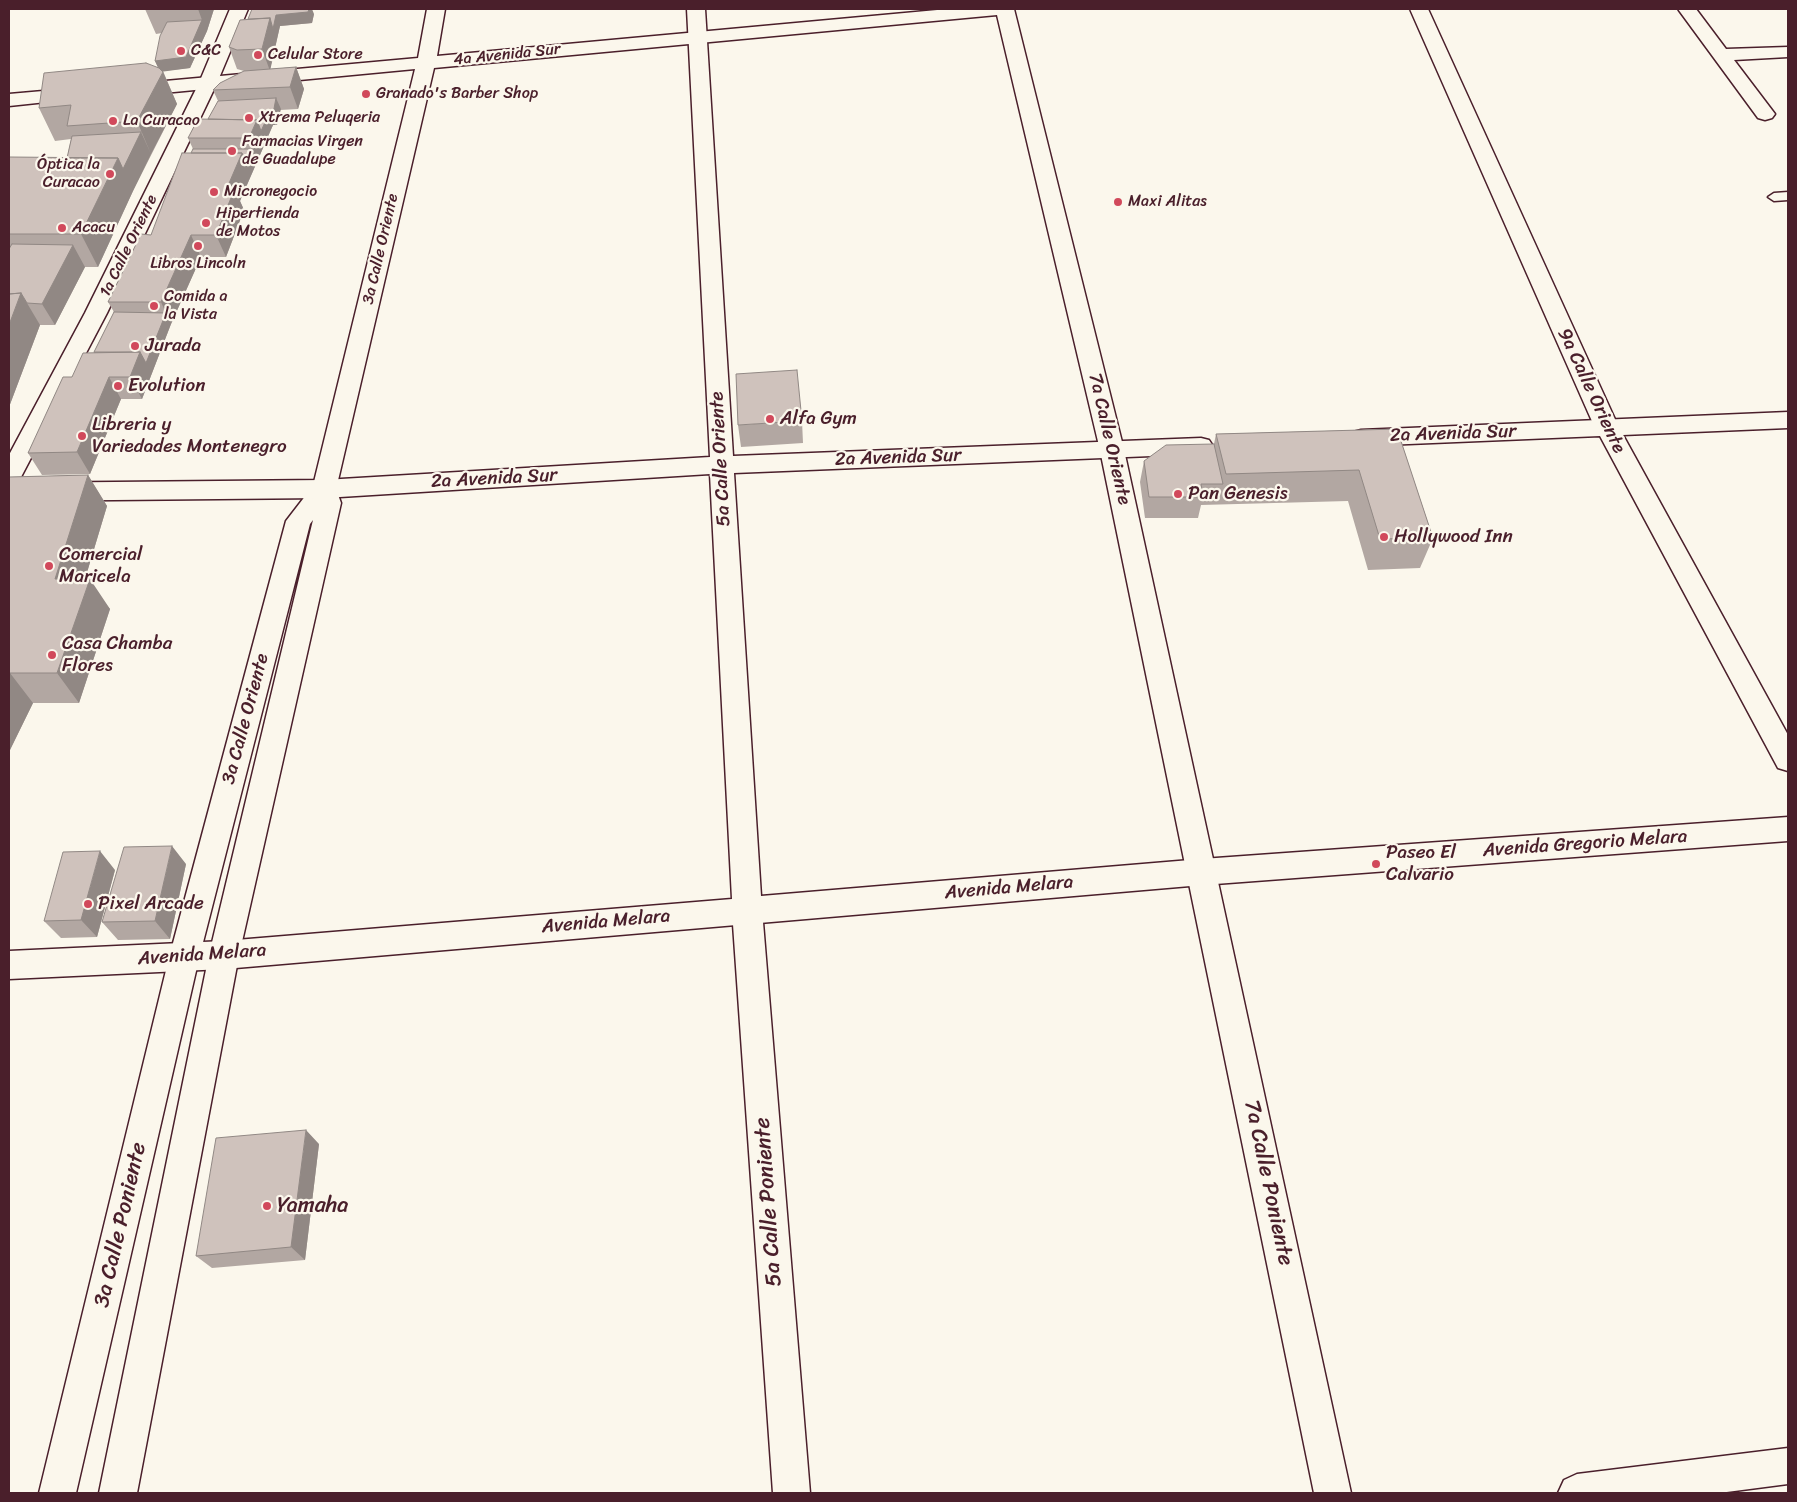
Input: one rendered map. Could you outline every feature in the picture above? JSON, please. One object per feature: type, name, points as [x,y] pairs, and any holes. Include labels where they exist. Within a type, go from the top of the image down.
[{"type":"street","name":"1a Calle Oriente","points":[[9,477],[96,313],[208,83],[239,9]]},
{"type":"street","name":"3a Calle Oriente","points":[[184,958],[298,521],[324,489],[426,63],[436,9]]},
{"type":"street","name":"5a Calle Oriente","points":[[696,9],[747,910]]},
{"type":"street","name":"4a Avenida Sur","points":[[113,91],[1005,9]]},
{"type":"street","name":"7a Calle Oriente","points":[[1005,9],[1112,450],[1202,872]]},
{"type":"street","name":"9a Calle Oriente","points":[[1419,9],[1607,428],[1788,760]]},
{"type":"street","points":[[1687,9],[1765,114]]},
{"type":"street","points":[[1721,55],[1788,52]]},
{"type":"street","points":[[9,100],[94,93]]},
{"type":"street","name":"2a Avenida Sur","points":[[1342,439],[1788,420]]},
{"type":"street","name":"2a Avenida Sur","points":[[9,492],[324,489],[721,465],[1227,445]]},
{"type":"street","name":"3a Calle Oriente","points":[[224,955],[329,503],[324,489]]},
{"type":"street","name":"Avenida Gregorio Melara","points":[[1202,872],[1788,829]]},
{"type":"street","name":"Avenida Melara","points":[[9,965],[224,955],[1202,872]]},
{"type":"street","name":"7a Calle Poniente","points":[[1202,872],[1333,1493]]},
{"type":"street","name":"5a Calle Poniente","points":[[747,910],[792,1493]]},
{"type":"street","points":[[118,1493],[224,955]]},
{"type":"street","name":"3a Calle Poniente","points":[[57,1493],[184,958]]},
{"type":"street","points":[[1577,1493],[1788,1466]]},
{"type":"lane","points":[[1774,197],[1788,196]]},
{"type":"building","points":[[252,9],[309,9],[308,12],[276,15],[273,29],[270,18],[248,19]]},
{"type":"building","points":[[270,18],[262,49],[237,50],[229,47],[240,20]]},
{"type":"building","points":[[202,20],[186,57],[155,61],[160,36],[167,22]]},
{"type":"building","points":[[146,63],[159,68],[163,72],[137,121],[67,126],[71,105],[39,108],[44,73]]},
{"type":"building","points":[[296,67],[290,87],[213,90],[220,83],[244,71]]},
{"type":"building","points":[[276,98],[273,114],[269,114],[261,131],[257,120],[208,119],[218,101]]},
{"type":"building","points":[[198,119],[257,120],[249,138],[188,138]]},
{"type":"building","points":[[141,132],[123,169],[118,158],[67,158],[72,136]]},
{"type":"building","points":[[193,149],[253,149],[247,163],[242,153],[191,153]]},
{"type":"building","points":[[182,153],[242,153],[227,188],[235,188],[216,235],[191,235],[161,302],[108,302],[141,234],[151,235]]},
{"type":"building","points":[[9,157],[118,158],[81,234],[9,234]]},
{"type":"building","points":[[12,244],[73,245],[42,304],[27,303],[21,293],[9,294],[9,249]]},
{"type":"building","points":[[21,293],[9,325],[9,294]]},
{"type":"building","points":[[114,312],[166,313],[146,363],[140,352],[94,352]]},
{"type":"building","points":[[140,352],[130,377],[109,377],[77,452],[28,453],[63,377],[72,377],[83,353]]},
{"type":"building","points":[[797,370],[802,421],[738,425],[736,374]]},
{"type":"building","points":[[1397,429],[1433,538],[1380,539],[1359,470],[1226,474],[1216,434]]},
{"type":"building","points":[[1214,444],[1223,484],[1201,484],[1203,497],[1149,497],[1144,461],[1166,445]]},
{"type":"building","points":[[88,475],[55,579],[90,579],[57,673],[10,673],[9,676],[9,477]]},
{"type":"building","points":[[172,846],[155,921],[102,922],[124,847]]},
{"type":"building","points":[[100,851],[81,920],[44,921],[63,852]]},
{"type":"building","name":"Yamaha","points":[[306,1130],[291,1247],[196,1256],[216,1138]]},
{"type":"place","name":"C&C","points":[[181,51]]},
{"type":"place","name":"Celular Store","points":[[258,55]]},
{"type":"place","name":"Granado's Barber Shop","points":[[366,94]]},
{"type":"place","name":"Xtrema Peluqeria","points":[[249,118]]},
{"type":"place","name":"La Curacao","points":[[113,121]]},
{"type":"place","name":"Farmacias Virgen de Guadalupe","points":[[232,151]]},
{"type":"place","name":"Óptica la Curacao","points":[[110,174]]},
{"type":"place","name":"Micronegocio","points":[[214,192]]},
{"type":"place","name":"Maxi Alitas","points":[[1118,202]]},
{"type":"place","name":"Hipertienda de Motos","points":[[206,223]]},
{"type":"place","name":"Acacu","points":[[62,228]]},
{"type":"place","name":"Libros Lincoln","points":[[198,246]]},
{"type":"place","name":"Comida a la Vista","points":[[154,306]]},
{"type":"place","name":"Jurada","points":[[135,346]]},
{"type":"place","name":"Evolution","points":[[118,386]]},
{"type":"place","name":"Alfa Gym","points":[[770,419]]},
{"type":"place","name":"Libreria y Variedades Montenegro","points":[[82,436]]},
{"type":"place","name":"Pan Genesis","points":[[1178,494]]},
{"type":"place","name":"Hollywood Inn","points":[[1384,537]]},
{"type":"place","name":"Comercial Maricela","points":[[49,566]]},
{"type":"place","name":"Casa Chamba Flores","points":[[52,655]]},
{"type":"place","name":"Paseo El Calvario","points":[[1376,864]]},
{"type":"place","name":"Pixel Arcade","points":[[88,904]]},
{"type":"place","name":"Yamaha","points":[[267,1206]]}]
